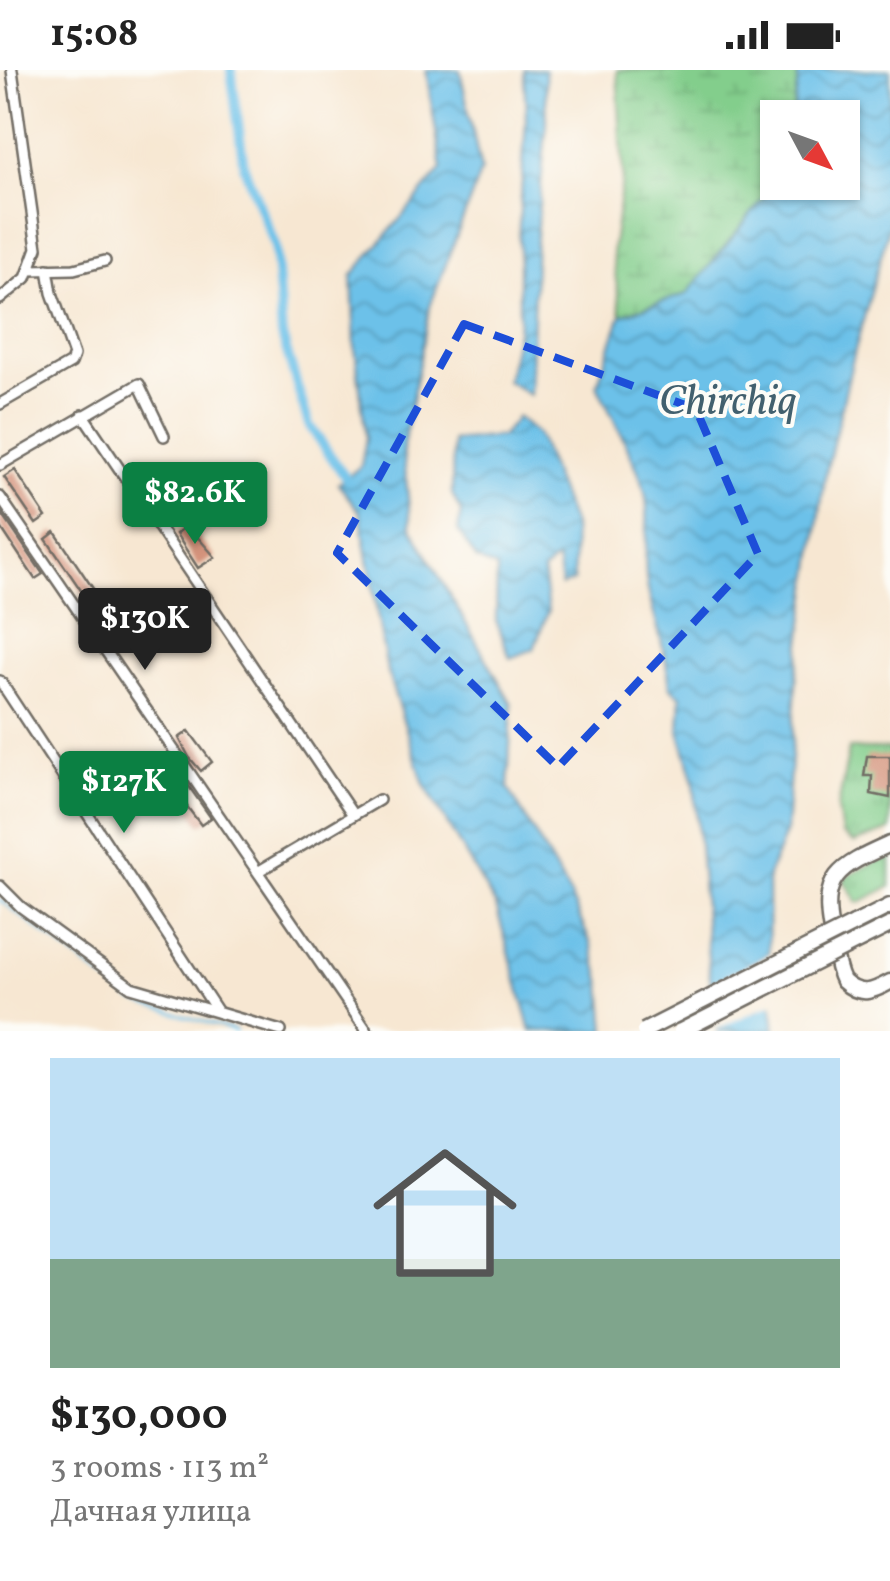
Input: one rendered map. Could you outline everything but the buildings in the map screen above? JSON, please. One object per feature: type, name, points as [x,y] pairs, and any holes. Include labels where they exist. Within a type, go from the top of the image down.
[{"type":"highway","points":[[890,844],[844,868],[832,882],[826,904],[844,981],[867,993],[890,982]]},
{"type":"highway","points":[[644,1031],[890,906]]},
{"type":"highway","points":[[681,1031],[890,925]]},
{"type":"street","points":[[0,299],[20,284],[30,270],[37,248],[12,70]]},
{"type":"street","points":[[30,270],[74,269],[105,261]]},
{"type":"street","points":[[0,404],[71,364],[74,355],[52,293],[48,269]]},
{"type":"street","points":[[0,465],[138,384],[164,436]]},
{"type":"street","points":[[83,415],[353,815]]},
{"type":"street","points":[[0,496],[367,1031]]},
{"type":"street","points":[[0,681],[218,1012]]},
{"type":"street","points":[[258,871],[379,800]]},
{"type":"street","points":[[0,886],[21,907],[131,987],[281,1031]]},
{"type":"highlighted area","points":[[464,324],[696,409],[758,554],[558,767],[337,553]]},
{"type":"green space","points":[[617,70],[799,70],[795,100],[760,100],[763,200],[687,294],[621,315],[612,252],[623,175]]},
{"type":"green space","points":[[849,749],[890,749],[890,830],[854,843],[842,834],[838,808]]},
{"type":"green space","points":[[890,855],[890,887],[858,903],[845,877]]},
{"type":"water","points":[[426,70],[460,70],[481,171],[430,306],[403,447],[411,527],[512,704],[508,788],[569,893],[592,946],[602,983],[606,1031],[531,1031],[496,906],[424,784],[387,671],[360,512],[338,484],[361,466],[366,438],[355,347],[352,276],[442,169]]},
{"type":"water","points":[[524,70],[545,70],[547,121],[536,237],[530,395],[507,381],[519,322]]},
{"type":"water","name":"Chirchiq","points":[[799,70],[890,70],[890,223],[825,477],[797,671],[786,831],[768,876],[769,975],[775,1031],[717,1031],[694,782],[679,730],[681,696],[670,687],[646,578],[646,498],[632,458],[597,385],[621,315],[687,294],[763,200],[860,200],[860,100],[795,100]]},
{"type":"water","points":[[517,417],[537,434],[573,525],[574,581],[561,586],[557,559],[543,571],[548,611],[534,649],[510,658],[496,620],[497,568],[477,560],[458,531],[461,512],[452,494],[453,441],[502,436]]},
{"type":"pier","points":[[773,952],[777,1001],[712,1031],[706,986]]},
{"type":"waterway","points":[[231,70],[244,167],[275,245],[282,336],[309,425],[346,478]]},
{"type":"waterway","points":[[0,900],[133,1001],[236,1031]]}]
